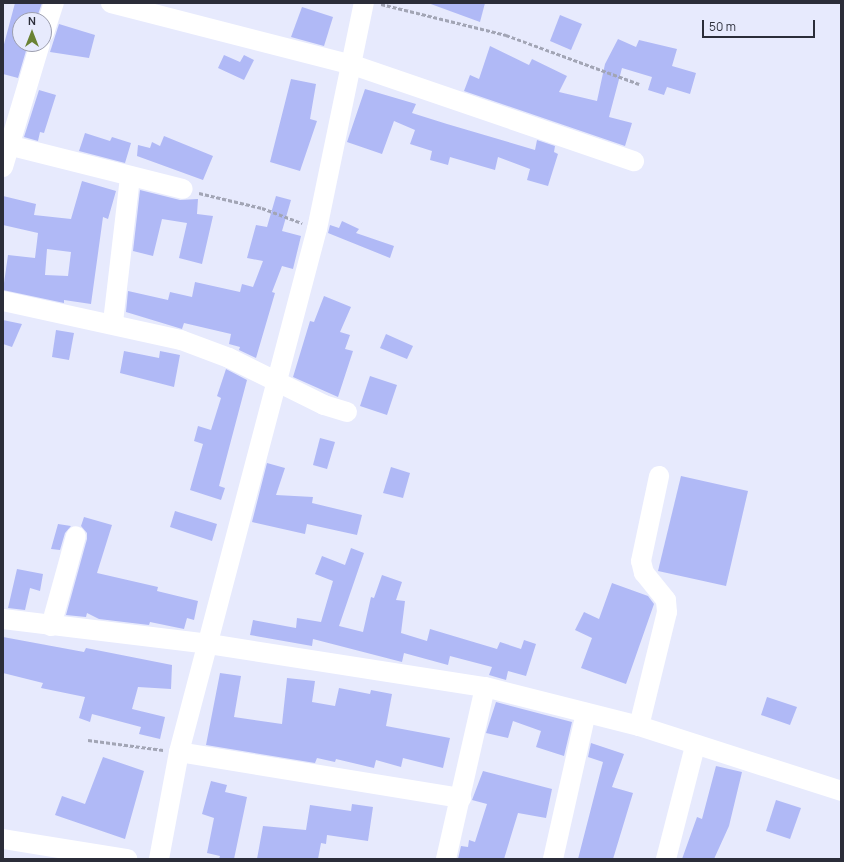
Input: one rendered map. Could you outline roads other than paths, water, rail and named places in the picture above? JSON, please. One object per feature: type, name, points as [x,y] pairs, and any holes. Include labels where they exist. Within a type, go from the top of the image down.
[{"type":"street","points":[[111,3],[158,9],[353,65],[634,161]]},
{"type":"street","points":[[158,859],[179,752],[276,379],[317,229],[353,65],[364,3]]},
{"type":"street","points":[[3,167],[8,145],[37,52]]},
{"type":"street","points":[[8,145],[130,177],[183,189]]},
{"type":"street","points":[[114,322],[130,177]]},
{"type":"street","points":[[3,300],[114,322],[181,340],[276,379],[314,400],[347,412]]},
{"type":"street","points":[[639,726],[666,612],[666,600],[644,573],[641,561],[659,476]]},
{"type":"street","points":[[51,626],[76,536]]},
{"type":"street","points":[[3,619],[208,644],[484,687],[639,726],[696,746],[841,791]]},
{"type":"street","points":[[446,859],[461,798],[484,687]]},
{"type":"street","points":[[553,859],[586,713]]},
{"type":"street","points":[[666,859],[696,746]]},
{"type":"street","points":[[179,752],[461,798]]},
{"type":"street","points":[[3,839],[127,859]]}]
